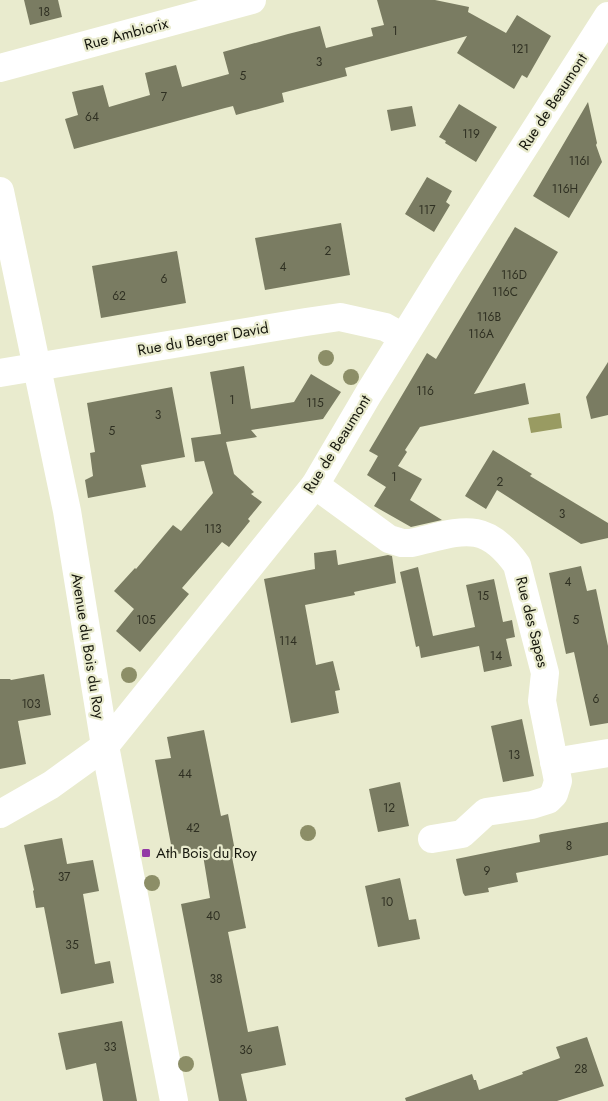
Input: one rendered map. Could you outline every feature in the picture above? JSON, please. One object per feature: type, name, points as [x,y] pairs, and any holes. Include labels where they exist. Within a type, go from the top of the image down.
[{"type":"street","name":"Rue Ambiorix","points":[[0,68],[252,0]]},
{"type":"street","name":"Rue de Beaumont","points":[[0,814],[51,785],[105,746],[315,485],[404,337],[608,16]]},
{"type":"street","name":"Avenue du Bois du Roy","points":[[0,191],[67,511],[105,746],[174,1101]]},
{"type":"street","name":"Rue du Berger David","points":[[0,373],[340,318],[385,328],[404,337]]},
{"type":"street","name":"Rue des Sapes","points":[[315,485],[389,539],[402,543],[412,543],[471,531],[484,535],[508,552],[518,566],[545,673],[542,702],[558,781],[557,787],[554,794],[548,800],[532,805],[486,812],[462,834],[432,839]]},
{"type":"street","points":[[554,762],[608,753]]},
{"type":"shaded area","points":[[560,413],[562,428],[531,433],[528,418]]},
{"type":"building","points":[[24,0],[58,0],[62,17],[30,25]]},
{"type":"building","points":[[377,0],[435,0],[469,7],[468,12],[506,33],[517,15],[551,36],[527,78],[522,75],[514,89],[457,53],[467,36],[345,68],[347,76],[282,93],[284,102],[236,115],[233,106],[74,149],[65,119],[78,115],[72,92],[103,85],[109,107],[150,95],[145,73],[176,65],[182,87],[229,74],[223,52],[288,34],[320,26],[326,48],[373,36],[371,28],[384,25]]},
{"type":"building","points":[[588,102],[596,145],[602,162],[569,218],[533,196]]},
{"type":"building","points":[[459,104],[497,127],[476,162],[445,143],[446,141],[439,137]]},
{"type":"building","points":[[412,106],[416,126],[391,131],[387,110]]},
{"type":"building","points":[[427,177],[452,191],[446,202],[450,205],[434,232],[405,214]]},
{"type":"building","points":[[341,223],[350,275],[265,290],[255,238]]},
{"type":"building","points":[[515,227],[558,252],[474,394],[525,383],[529,404],[420,427],[405,450],[407,452],[398,466],[422,479],[410,500],[442,520],[411,527],[374,506],[386,487],[367,475],[378,456],[369,451],[427,353],[436,359]]},
{"type":"building","points":[[177,251],[186,303],[101,318],[92,266]]},
{"type":"building","points":[[608,362],[608,415],[591,419],[586,397]]},
{"type":"building","points":[[244,366],[251,409],[294,402],[311,374],[341,392],[323,419],[251,430],[257,437],[226,442],[234,474],[254,492],[251,494],[262,502],[248,519],[250,521],[229,547],[222,542],[182,588],[189,594],[140,652],[116,631],[134,609],[114,591],[136,569],[173,525],[181,531],[213,493],[204,461],[195,462],[191,438],[221,434],[210,372]]},
{"type":"building","points":[[172,387],[185,457],[141,465],[146,487],[88,498],[85,480],[93,476],[90,453],[95,452],[87,403]]},
{"type":"building","points":[[493,450],[532,474],[530,476],[608,523],[608,538],[581,544],[497,490],[486,509],[465,496]]},
{"type":"building","points":[[336,550],[338,565],[388,555],[392,556],[396,583],[354,592],[355,595],[305,605],[316,665],[333,661],[340,690],[335,691],[339,713],[291,723],[264,579],[315,569],[314,553]]},
{"type":"building","points":[[581,566],[587,591],[596,589],[608,646],[608,723],[590,726],[574,652],[566,654],[549,573]]},
{"type":"building","points":[[418,567],[433,636],[475,627],[466,585],[494,579],[503,622],[512,620],[515,637],[506,639],[512,666],[484,672],[479,646],[421,658],[419,646],[416,647],[400,572]]},
{"type":"building","points":[[44,674],[51,715],[18,721],[26,764],[0,769],[0,679],[11,680]]},
{"type":"building","points":[[522,719],[534,776],[503,782],[491,726]]},
{"type":"building","points":[[204,730],[221,816],[228,814],[236,856],[232,857],[246,928],[228,932],[248,1032],[278,1026],[286,1065],[241,1074],[247,1101],[219,1101],[181,904],[210,898],[202,849],[173,855],[155,760],[171,758],[167,737]]},
{"type":"building","points":[[400,782],[409,826],[378,832],[369,789]]},
{"type":"building","points":[[608,822],[608,855],[516,873],[518,882],[488,888],[489,892],[465,896],[463,893],[456,859],[540,842],[539,835],[541,834]]},
{"type":"building","points":[[62,838],[67,864],[93,860],[99,891],[83,894],[95,964],[110,961],[114,983],[61,994],[44,907],[36,908],[24,845]]},
{"type":"building","points":[[400,878],[409,920],[416,919],[420,939],[378,947],[365,886]]},
{"type":"building","points":[[122,1021],[137,1101],[103,1101],[96,1063],[66,1070],[58,1033]]},
{"type":"building","points":[[587,1037],[604,1086],[557,1101],[406,1101],[405,1098],[472,1074],[479,1090],[560,1058],[556,1047]]},
{"type":"place","name":"Ath Bois du Roy","points":[[146,853]]}]
